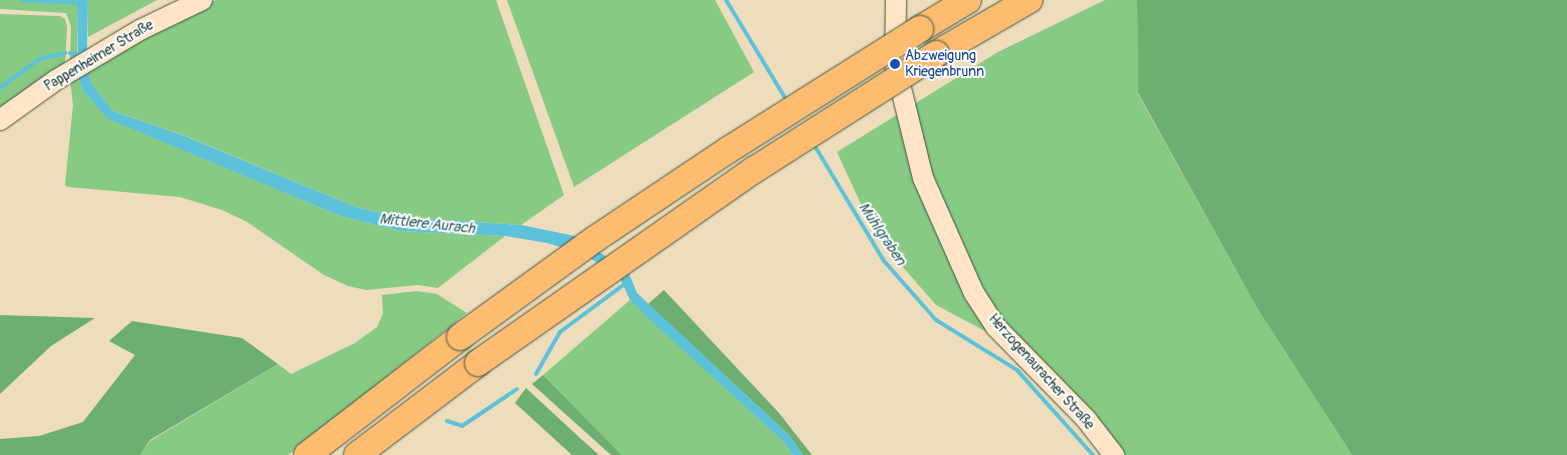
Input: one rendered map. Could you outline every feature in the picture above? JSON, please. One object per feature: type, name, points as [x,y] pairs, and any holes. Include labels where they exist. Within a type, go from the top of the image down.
[{"type":"highway","points":[[307,455],[460,337],[728,150],[968,0]]},
{"type":"highway","points":[[357,455],[478,363],[746,174],[936,54],[1029,0]]},
{"type":"street","name":"Pappenheimer Straße","points":[[0,120],[56,80],[140,30],[202,0]]},
{"type":"street","name":"Herzogenauracher Straße","points":[[896,0],[895,64],[921,169],[974,293],[996,327],[1086,419],[1114,455]]},
{"type":"green space","points":[[0,0],[77,0],[77,59],[70,63],[71,26],[66,13],[0,9]]},
{"type":"green space","points":[[88,0],[157,0],[88,37]]},
{"type":"green space","points":[[216,0],[496,0],[564,195],[521,225],[397,217],[356,207],[186,136],[113,111],[90,81],[88,69]]},
{"type":"green space","points":[[507,0],[715,0],[754,72],[574,187]]},
{"type":"green space","points":[[1105,0],[1137,0],[1138,94],[1257,308],[1352,455],[1121,455],[1030,355],[936,305],[875,235],[837,152],[998,52]]},
{"type":"green space","points":[[1137,0],[1567,0],[1567,455],[1352,455],[1257,308],[1138,93]]},
{"type":"green space","points":[[0,14],[60,16],[65,19],[67,27],[65,66],[0,110]]},
{"type":"green space","points":[[78,75],[82,89],[109,119],[343,217],[401,231],[505,236],[438,288],[418,285],[366,290],[348,286],[324,275],[247,222],[222,210],[180,197],[68,187],[65,185],[73,105],[70,79]]},
{"type":"green space","points":[[664,290],[779,413],[812,455],[803,455],[789,435],[648,304]]},
{"type":"green space","points":[[417,291],[437,294],[467,313],[288,455],[140,455],[150,441],[278,364],[291,374],[355,343],[377,327],[383,314],[382,295]]},
{"type":"green space","points":[[630,300],[785,443],[793,455],[622,455],[543,375]]},
{"type":"green space","points":[[0,315],[95,318],[51,346],[0,394]]},
{"type":"green space","points":[[132,321],[242,338],[278,364],[150,440],[140,455],[0,455],[0,439],[39,436],[83,422],[135,355],[109,341]]},
{"type":"green space","points":[[543,375],[622,455],[611,455],[532,384]]},
{"type":"green space","points":[[526,388],[599,455],[572,455],[515,403]]},
{"type":"water","name":"Mittlere Aurach","points":[[77,0],[88,0],[87,53],[90,81],[113,111],[185,136],[356,207],[397,217],[521,225],[575,236],[628,271],[637,293],[789,435],[803,455],[793,455],[785,443],[648,318],[630,300],[619,276],[583,254],[547,243],[505,236],[401,231],[343,217],[108,119],[82,89],[78,75]]},
{"type":"waterway","points":[[23,0],[81,3]]},
{"type":"waterway","name":"Mühlgraben","points":[[726,0],[787,101]]},
{"type":"waterway","points":[[0,88],[39,59],[65,53]]},
{"type":"waterway","points":[[70,53],[77,55]]},
{"type":"waterway","name":"Mühlgraben","points":[[813,143],[884,261],[936,320],[1017,370],[1093,455]]},
{"type":"waterway","points":[[536,374],[560,332],[626,283]]},
{"type":"waterway","points":[[447,421],[462,426],[517,389]]},
{"type":"place","name":"Abzweigung Kriegenbrunn","points":[[895,64]]}]
